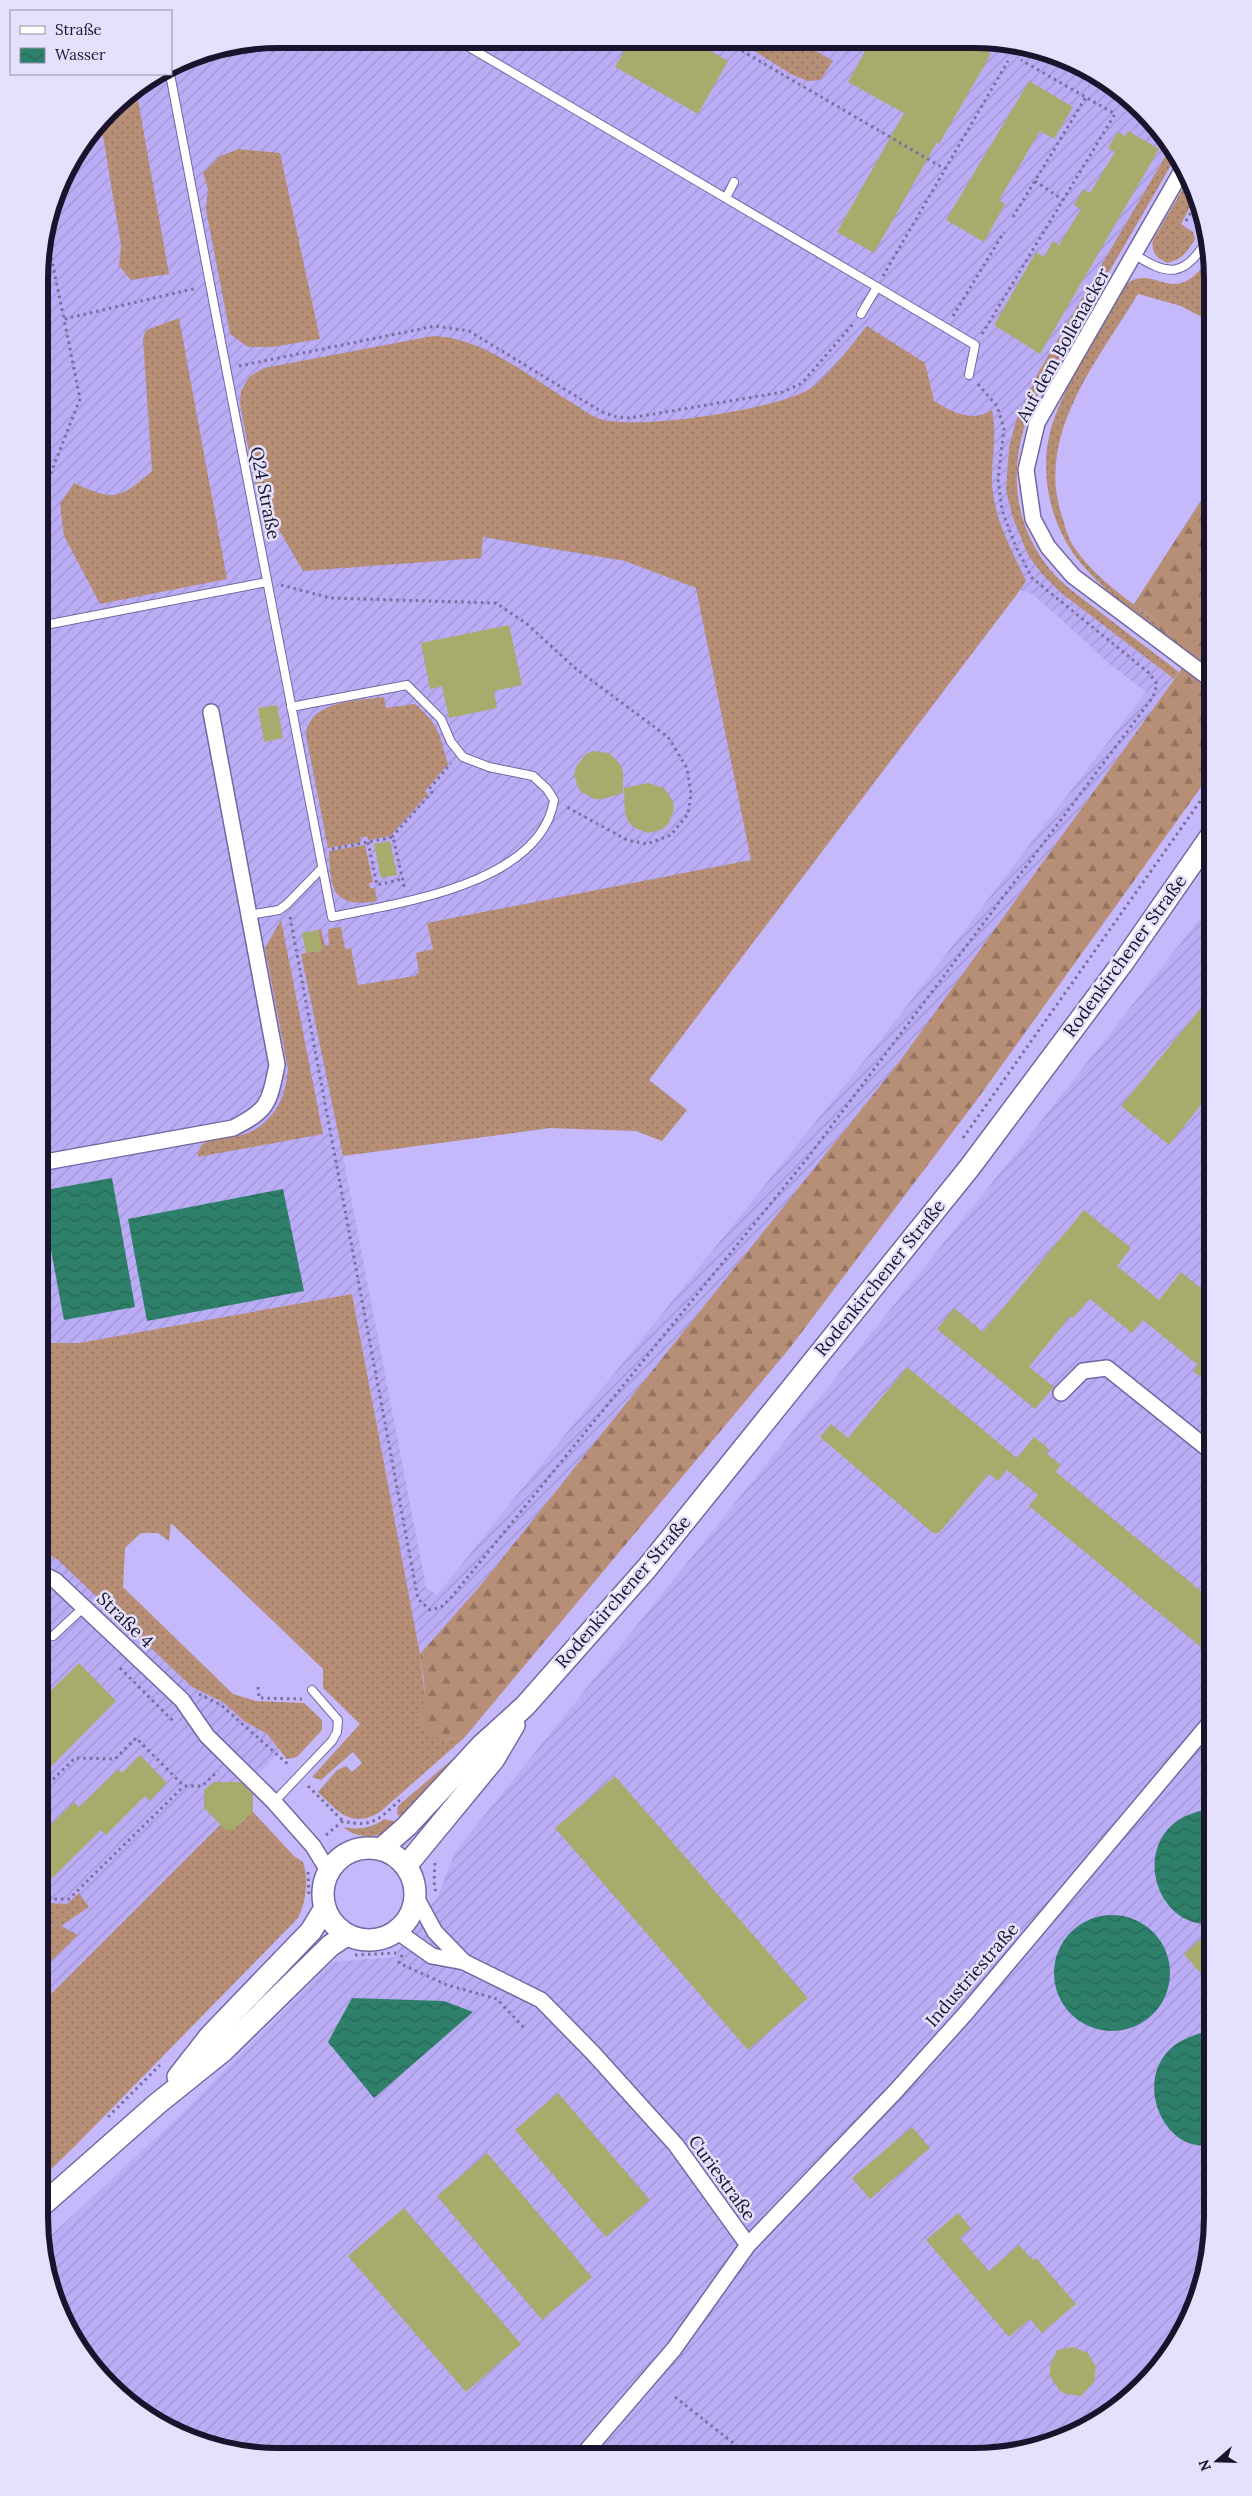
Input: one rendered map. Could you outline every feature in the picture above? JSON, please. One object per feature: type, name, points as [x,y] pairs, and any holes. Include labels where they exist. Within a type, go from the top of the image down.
[{"type":"main road","name":"Rodenkirchener Straße","points":[[381,1849],[406,1827],[482,1745],[525,1706],[646,1568],[964,1174],[1124,961],[1204,846]]},
{"type":"main road","points":[[1172,891],[1204,863]]},
{"type":"main road","name":"Rodenkirchener Straße","points":[[406,1866],[494,1759],[525,1706]]},
{"type":"main road","points":[[47,2201],[157,2104],[223,2051],[338,1940],[385,1938],[402,1928],[412,1914],[416,1898],[413,1878],[406,1866],[394,1854],[381,1849],[361,1848],[341,1857],[329,1872],[311,1930],[210,2036],[157,2104]]},
{"type":"main road","points":[[317,1906],[334,1924],[338,1940]]},
{"type":"street","name":"Auf dem Bollenacker","points":[[1180,175],[1037,423],[1026,470],[1033,519],[1048,547],[1073,576],[1204,675]]},
{"type":"street","points":[[47,1162],[233,1128],[256,1117],[270,1098],[277,1065],[211,712]]},
{"type":"street","points":[[1061,1393],[1083,1371],[1107,1368],[1204,1446]]},
{"type":"street","name":"Straße 4","points":[[47,1576],[56,1581],[84,1606],[182,1700],[207,1736],[274,1802],[313,1846],[329,1872]]},
{"type":"street","name":"Industriestraße","points":[[748,2245],[894,2093],[966,2013],[1204,1730]]},
{"type":"street","name":"Curiestraße","points":[[416,1898],[433,1928],[464,1962]]},
{"type":"street","name":"Curiestraße","points":[[393,1934],[398,1932],[432,1956],[464,1962],[542,2000],[594,2053],[676,2145],[748,2245],[674,2349],[589,2448]]},
{"type":"lane","points":[[471,48],[975,345],[969,375]]},
{"type":"lane","name":"Q24 Straße","points":[[170,75],[332,917],[407,900]]},
{"type":"lane","points":[[726,198],[734,182]]},
{"type":"lane","points":[[1134,254],[1151,266],[1168,270],[1184,268],[1196,258],[1203,247]]},
{"type":"lane","points":[[861,314],[877,287]]},
{"type":"lane","points":[[47,625],[267,582]]},
{"type":"lane","points":[[291,707],[407,685],[441,719],[451,742],[463,758],[533,776],[547,789],[554,800],[552,814],[540,834],[517,857],[468,884],[407,900]]},
{"type":"lane","points":[[249,915],[279,910],[322,868]]},
{"type":"lane","points":[[53,1636],[84,1606]]},
{"type":"lane","points":[[274,1802],[337,1732],[338,1720],[312,1690]]},
{"type":"path","points":[[735,48],[945,169]]},
{"type":"path","points":[[877,287],[1014,51]]},
{"type":"path","points":[[975,345],[1116,114],[1086,97],[1020,52]]},
{"type":"path","points":[[1013,217],[1086,97]]},
{"type":"path","points":[[1035,181],[1064,200]]},
{"type":"path","points":[[1186,221],[1193,208]]},
{"type":"path","points":[[946,327],[1004,232]]},
{"type":"path","points":[[47,484],[80,399],[49,248]]},
{"type":"path","points":[[64,320],[210,285]]},
{"type":"path","points":[[226,368],[435,326],[453,327],[469,331],[602,412],[630,418],[783,392],[802,383],[861,314]]},
{"type":"path","points":[[287,904],[418,1599],[430,1610],[440,1608],[450,1599],[806,1160],[1153,697],[1156,684],[1149,673],[1032,578],[1015,545],[1002,510],[998,479],[1004,429],[997,406],[969,375]]},
{"type":"path","points":[[47,476],[52,474]]},
{"type":"path","points":[[267,582],[330,598],[496,603],[527,624],[575,668],[668,737],[687,768],[691,794],[688,814],[671,835],[647,844],[626,840],[554,800]]},
{"type":"path","points":[[319,852],[391,838],[432,792],[429,789],[460,753]]},
{"type":"path","points":[[962,1140],[1204,796]]},
{"type":"path","points":[[391,838],[393,837],[407,900]]},
{"type":"path","points":[[368,842],[377,885],[403,880]]},
{"type":"path","points":[[118,1666],[181,1729]]},
{"type":"path","points":[[258,1687],[259,1698],[304,1699],[309,1703]]},
{"type":"path","points":[[47,1786],[74,1758],[115,1759],[136,1738],[184,1786]]},
{"type":"path","points":[[263,1740],[343,1821],[367,1825],[387,1812],[409,1792]]},
{"type":"path","points":[[289,1767],[296,1760]]},
{"type":"path","points":[[47,1895],[52,1899],[69,1899],[184,1786],[202,1786],[221,1768]]},
{"type":"path","points":[[387,1812],[406,1827]]},
{"type":"path","points":[[317,1906],[303,1856],[343,1821]]},
{"type":"path","points":[[424,1843],[436,1853],[434,1882],[440,1918],[433,1928]]},
{"type":"path","points":[[338,1940],[342,1955],[410,1955],[419,1946]]},
{"type":"path","points":[[402,1954],[399,1963],[432,1979],[497,1999],[525,2029]]},
{"type":"path","points":[[105,2120],[161,2064]]},
{"type":"path","points":[[676,2396],[739,2448]]},
{"type":"shaded area","points":[[988,48],[1033,55],[1075,71],[1102,86],[1126,105],[1147,126],[1167,153],[1038,373],[1016,421],[1009,447],[1006,490],[1028,555],[1043,574],[1060,592],[1174,679],[900,1061],[480,1586],[420,1654],[352,1294],[79,1343],[57,1343],[74,1563],[208,1695],[223,1702],[244,1721],[267,1734],[280,1752],[246,1786],[253,1794],[253,1812],[233,1830],[220,1825],[47,1998],[47,279],[49,249],[55,219],[71,177],[86,150],[105,126],[126,105],[150,86],[190,65],[219,55],[249,49]],"holes":[[[1020,590],[1034,595],[1111,665],[1146,692],[880,1041],[437,1595],[426,1587],[343,1156],[550,1128],[636,1131],[662,1141],[687,1110],[649,1080]]]},
{"type":"shaded area","points":[[1204,913],[1204,2232],[1197,2277],[1187,2306],[1166,2346],[1137,2381],[1102,2410],[1062,2431],[1033,2441],[988,2448],[264,2448],[219,2441],[190,2431],[150,2410],[115,2381],[86,2346],[65,2306],[55,2277],[48,2238],[178,2117],[332,1962],[394,1957],[438,1896],[455,1852],[1023,1144]]},
{"type":"green space","points":[[750,48],[811,48],[833,61],[820,80],[808,81],[791,74]]},
{"type":"green space","points":[[137,96],[169,274],[131,280],[119,266],[121,245],[102,130]]},
{"type":"green space","points":[[239,149],[280,153],[320,339],[272,347],[248,347],[230,334],[206,210],[208,189],[203,173],[220,156]]},
{"type":"green space","points":[[1167,153],[1173,162],[1034,401],[1020,444],[1017,486],[1026,528],[1035,548],[1048,567],[1072,591],[1179,672],[1174,679],[1060,592],[1042,574],[1028,555],[1013,518],[1006,490],[1009,447],[1016,421],[1038,373]]},
{"type":"green space","points":[[1185,185],[1192,204],[1181,224],[1193,232],[1195,239],[1190,248],[1177,259],[1167,263],[1155,254],[1153,240]]},
{"type":"green space","points":[[1204,264],[1204,318],[1181,306],[1138,294],[1105,345],[1074,400],[1063,429],[1056,459],[1056,488],[1065,525],[1072,544],[1090,567],[1123,597],[1159,623],[1157,628],[1100,584],[1084,567],[1063,536],[1050,500],[1046,462],[1048,443],[1052,425],[1067,388],[1126,284],[1137,279],[1147,278],[1175,284],[1186,281],[1197,273]]},
{"type":"green space","points":[[179,318],[227,579],[100,604],[64,536],[60,504],[74,483],[98,493],[116,495],[132,488],[152,471],[143,339],[146,330]]},
{"type":"green space","points":[[867,326],[925,363],[934,401],[955,412],[970,416],[985,414],[992,410],[994,436],[992,479],[995,506],[1003,532],[1026,581],[649,1080],[687,1110],[662,1141],[636,1131],[550,1128],[343,1156],[301,954],[322,950],[318,930],[321,929],[325,946],[329,945],[328,929],[341,927],[345,949],[351,948],[358,985],[415,976],[419,971],[416,953],[433,949],[427,923],[751,860],[696,588],[625,561],[483,537],[481,558],[303,571],[256,490],[240,403],[241,391],[249,377],[264,368],[433,336],[469,343],[505,360],[597,418],[615,422],[670,420],[736,411],[791,397],[808,390],[830,370]]},
{"type":"green space","points":[[1204,496],[1204,783],[976,1101],[789,1349],[464,1738],[440,1739],[414,1725],[424,1698],[420,1654],[480,1586],[900,1061],[1191,656],[1157,628],[1159,623],[1134,604]]},
{"type":"green space","points":[[384,697],[386,708],[415,704],[423,712],[438,731],[448,764],[425,791],[428,794],[390,836],[368,840],[367,836],[360,838],[361,842],[328,848],[306,735],[309,723],[316,715],[336,704]]},
{"type":"green space","points":[[365,845],[373,882],[369,883],[370,888],[375,888],[377,901],[351,902],[343,899],[333,886],[329,851]]},
{"type":"green space","points":[[281,920],[323,1134],[198,1157],[198,1152],[203,1144],[211,1140],[241,1135],[261,1126],[275,1110],[284,1091],[288,1069],[265,948]]},
{"type":"green space","points":[[352,1294],[420,1654],[425,1697],[423,1709],[440,1739],[464,1738],[380,1812],[361,1819],[346,1816],[332,1806],[318,1792],[337,1770],[346,1766],[352,1772],[362,1763],[353,1752],[321,1780],[312,1777],[360,1724],[323,1688],[323,1669],[171,1523],[169,1541],[158,1533],[141,1533],[125,1548],[123,1587],[233,1694],[256,1701],[304,1703],[322,1720],[322,1730],[297,1757],[287,1759],[267,1734],[244,1721],[223,1702],[192,1687],[58,1560],[47,1553],[47,1343],[79,1343]]},
{"type":"green space","points":[[470,1744],[406,1821],[397,1814],[398,1806]]},
{"type":"green space","points":[[253,1812],[294,1856],[303,1862],[306,1876],[306,1891],[298,1918],[47,2173],[47,1998],[221,1824],[233,1830]]},
{"type":"green space","points":[[384,1819],[393,1821],[398,1827],[378,1835],[363,1836],[343,1827],[364,1828]]},
{"type":"green space","points":[[79,1893],[89,1907],[61,1926],[78,1935],[47,1965],[47,1902],[67,1904]]},
{"type":"water","points":[[112,1178],[135,1307],[64,1320],[47,1229],[47,1190]]},
{"type":"water","points":[[283,1189],[304,1291],[147,1321],[128,1219]]},
{"type":"water","points":[[1204,1811],[1204,1923],[1190,1921],[1173,1910],[1161,1892],[1155,1872],[1156,1850],[1166,1831],[1185,1816]]},
{"type":"water","points":[[1112,1915],[1134,1919],[1144,1924],[1153,1932],[1161,1941],[1166,1951],[1170,1973],[1166,1995],[1161,2005],[1153,2014],[1144,2022],[1134,2027],[1112,2031],[1090,2027],[1080,2022],[1071,2014],[1063,2005],[1058,1995],[1054,1973],[1058,1951],[1063,1941],[1071,1932],[1080,1924],[1090,1919]]},
{"type":"water","points":[[352,1998],[444,2001],[473,2012],[374,2098],[328,2042]]},
{"type":"water","points":[[1204,2032],[1204,2146],[1191,2144],[1179,2138],[1170,2129],[1157,2108],[1155,2095],[1154,2083],[1162,2059],[1170,2049],[1190,2037]]},
{"type":"building","points":[[626,48],[706,48],[728,61],[698,114],[615,67]]},
{"type":"building","points":[[867,48],[981,48],[991,54],[939,144],[937,142],[874,253],[837,232],[904,113],[848,82]]},
{"type":"building","points":[[1029,81],[1073,107],[1054,139],[1040,131],[999,200],[1005,204],[984,242],[946,220]]},
{"type":"building","points":[[1128,131],[1159,149],[1040,354],[994,325],[1036,252],[1044,257],[1053,241],[1059,245],[1081,209],[1074,205],[1083,189],[1090,193],[1115,152],[1108,148],[1118,132],[1125,136]]},
{"type":"building","points":[[509,625],[522,685],[494,691],[497,708],[449,718],[442,686],[430,689],[421,643]]},
{"type":"building","points":[[277,705],[283,738],[264,742],[258,708]]},
{"type":"building","points":[[593,751],[609,753],[620,764],[623,771],[623,793],[603,799],[594,799],[580,791],[574,776],[576,767],[586,754]]},
{"type":"building","points":[[648,783],[664,788],[673,801],[674,809],[669,823],[663,829],[648,833],[633,827],[628,821],[625,813],[624,788]]},
{"type":"building","points":[[390,841],[397,875],[381,878],[374,844]]},
{"type":"building","points":[[318,930],[322,950],[306,953],[302,933]]},
{"type":"building","points":[[1204,1004],[1204,1101],[1169,1145],[1121,1106]]},
{"type":"building","points":[[1084,1210],[1131,1248],[1117,1266],[1159,1300],[1181,1272],[1204,1291],[1204,1380],[1193,1371],[1198,1365],[1143,1320],[1132,1333],[1090,1299],[1073,1318],[1070,1316],[1029,1367],[1054,1387],[1035,1409],[937,1329],[954,1308],[983,1332]]},
{"type":"building","points":[[907,1367],[1017,1458],[1034,1437],[1049,1449],[1046,1453],[1061,1465],[1056,1472],[1204,1594],[1204,1650],[1029,1506],[1038,1495],[1007,1470],[998,1481],[989,1474],[939,1533],[933,1533],[820,1437],[831,1424],[848,1438]]},
{"type":"building","points":[[79,1663],[116,1701],[47,1771],[47,1694]]},
{"type":"building","points":[[140,1755],[167,1783],[150,1801],[145,1796],[106,1835],[101,1830],[47,1883],[47,1828],[74,1802],[79,1807],[118,1769],[122,1773]]},
{"type":"building","points":[[615,1776],[808,1998],[748,2050],[555,1828]]},
{"type":"building","points":[[214,1782],[241,1782],[253,1794],[253,1812],[233,1830],[226,1830],[204,1808],[204,1790]]},
{"type":"building","points":[[1204,1936],[1204,1975],[1203,1976],[1184,1954]]},
{"type":"building","points":[[558,2093],[650,2200],[606,2237],[515,2130]]},
{"type":"building","points":[[912,2127],[930,2148],[870,2199],[852,2178]]},
{"type":"building","points":[[487,2153],[592,2277],[542,2320],[437,2196]]},
{"type":"building","points":[[404,2208],[521,2344],[466,2392],[348,2256]]},
{"type":"building","points":[[958,2213],[971,2228],[960,2238],[989,2271],[1019,2245],[1033,2260],[1036,2258],[1076,2304],[1042,2333],[1030,2319],[1009,2337],[926,2240]]},
{"type":"building","points":[[1073,2347],[1088,2353],[1096,2367],[1094,2382],[1081,2396],[1065,2394],[1059,2390],[1050,2376],[1050,2365],[1057,2350]]}]
